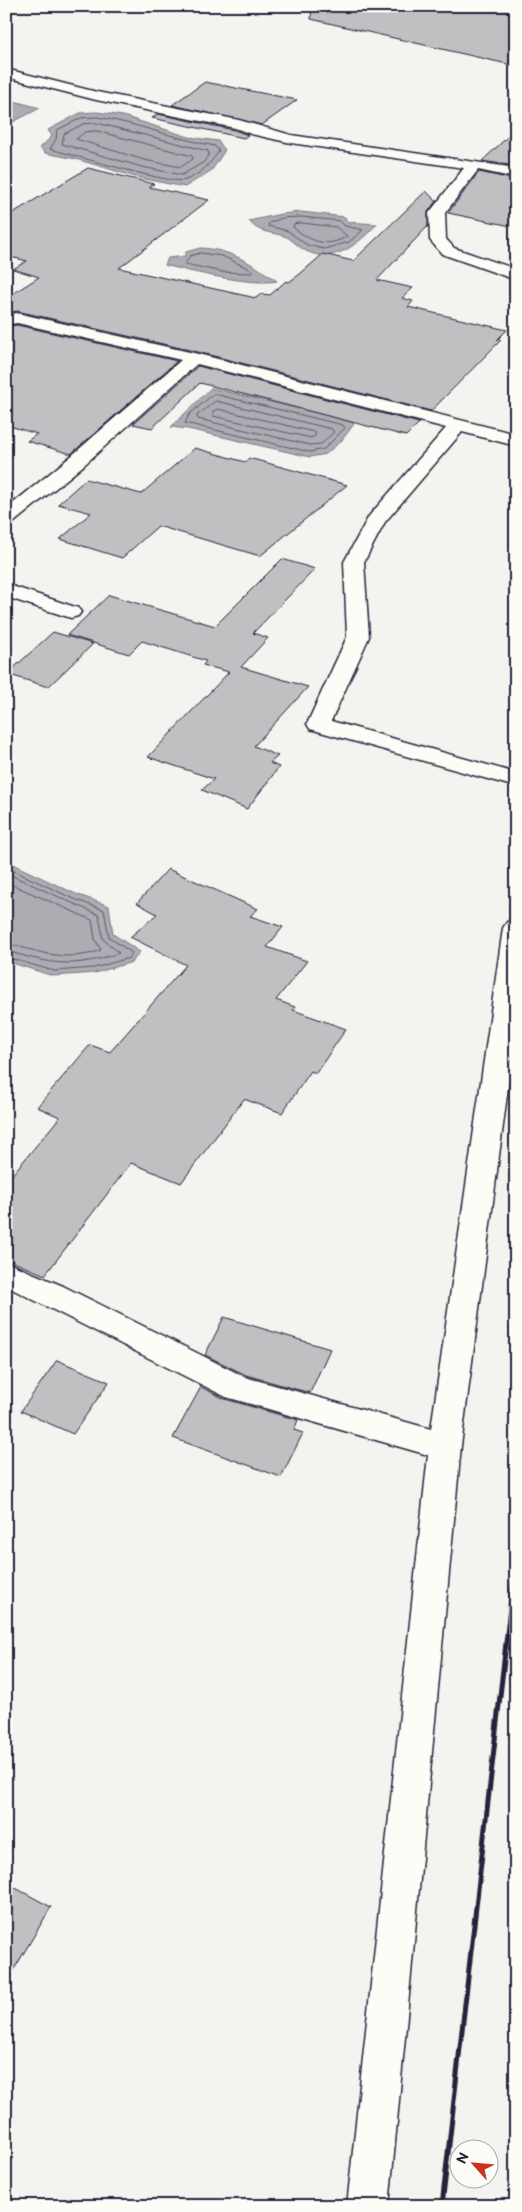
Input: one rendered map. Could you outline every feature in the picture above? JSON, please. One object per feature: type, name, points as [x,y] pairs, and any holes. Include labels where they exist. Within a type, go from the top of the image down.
[{"type":"street","points":[[6,73],[96,96],[239,124],[256,132],[291,139],[474,165],[516,173]]},
{"type":"street","points":[[474,165],[437,213],[438,240],[448,250],[516,274]]},
{"type":"street","points":[[6,320],[17,318],[194,358],[516,440]]},
{"type":"street","points":[[6,519],[85,454],[194,358]]},
{"type":"street","points":[[458,426],[376,520],[354,562],[358,637],[318,724],[516,780]]},
{"type":"street","points":[[6,590],[71,612]]},
{"type":"street","points":[[368,2206],[446,1446],[516,928]]},
{"type":"street","points":[[6,1273],[52,1294],[237,1388],[446,1446]]},
{"type":"water","points":[[6,99],[40,108],[13,122],[6,122]]},
{"type":"water","points":[[97,112],[123,116],[189,137],[218,141],[225,150],[212,170],[185,187],[139,178],[76,159],[45,153],[40,148],[52,136],[48,130],[80,113]]},
{"type":"water","points":[[301,212],[345,217],[347,222],[377,224],[346,250],[336,254],[317,255],[306,251],[287,237],[256,228],[249,221]]},
{"type":"water","points":[[200,248],[221,251],[241,258],[277,281],[253,282],[238,280],[165,265],[168,258],[185,256],[186,252]]},
{"type":"water","points":[[211,388],[351,421],[354,424],[342,440],[326,454],[310,457],[188,429],[171,427]]},
{"type":"water","points":[[6,861],[76,894],[109,906],[113,934],[140,952],[132,962],[95,973],[53,976],[6,961]]},
{"type":"building","points":[[312,6],[516,6],[516,66],[311,19]]},
{"type":"building","points":[[205,82],[297,100],[262,125],[172,105]]},
{"type":"building","points":[[158,114],[234,130],[248,135],[244,138],[152,118]]},
{"type":"building","points":[[516,129],[516,166],[482,161]]},
{"type":"building","points":[[88,168],[154,184],[149,187],[209,200],[119,268],[256,298],[261,294],[270,295],[286,281],[289,282],[300,274],[323,254],[353,261],[426,191],[436,201],[428,212],[428,226],[377,280],[413,288],[402,298],[413,301],[408,307],[507,330],[497,340],[501,340],[431,411],[194,351],[17,311],[6,313],[6,298],[39,277],[13,269],[27,261],[6,256],[6,217]]},
{"type":"building","points":[[479,172],[516,180],[516,227],[448,213]]},
{"type":"building","points":[[17,325],[177,361],[71,454],[27,441],[37,434],[6,425],[6,327]]},
{"type":"building","points":[[198,366],[419,423],[406,436],[200,383],[152,428],[133,424]]},
{"type":"building","points":[[195,448],[245,462],[249,458],[347,485],[260,556],[158,526],[122,558],[60,539],[91,513],[58,504],[86,479],[141,494]]},
{"type":"building","points":[[282,559],[315,569],[253,633],[268,638],[241,667],[308,687],[254,746],[278,756],[270,763],[279,767],[247,809],[202,790],[214,779],[148,757],[229,672],[203,665],[206,661],[142,641],[129,654],[67,635],[109,595],[215,626]]},
{"type":"building","points":[[53,632],[93,644],[48,687],[7,674]]},
{"type":"building","points":[[168,869],[258,909],[250,916],[283,927],[267,947],[307,961],[276,1000],[295,1007],[293,1010],[346,1029],[316,1073],[311,1071],[282,1113],[244,1099],[181,1183],[131,1163],[45,1275],[6,1259],[6,1182],[60,1117],[37,1107],[90,1045],[110,1052],[186,965],[130,937],[157,914],[137,903]]},
{"type":"building","points":[[224,1317],[330,1349],[310,1393],[246,1375],[205,1355]]},
{"type":"building","points":[[57,1360],[109,1382],[73,1434],[21,1411]]},
{"type":"building","points":[[201,1387],[225,1399],[298,1420],[294,1430],[303,1433],[281,1477],[173,1438]]},
{"type":"building","points":[[6,1883],[51,1907],[6,1983]]},
{"type":"railway","points":[[442,2206],[516,1555]]}]
